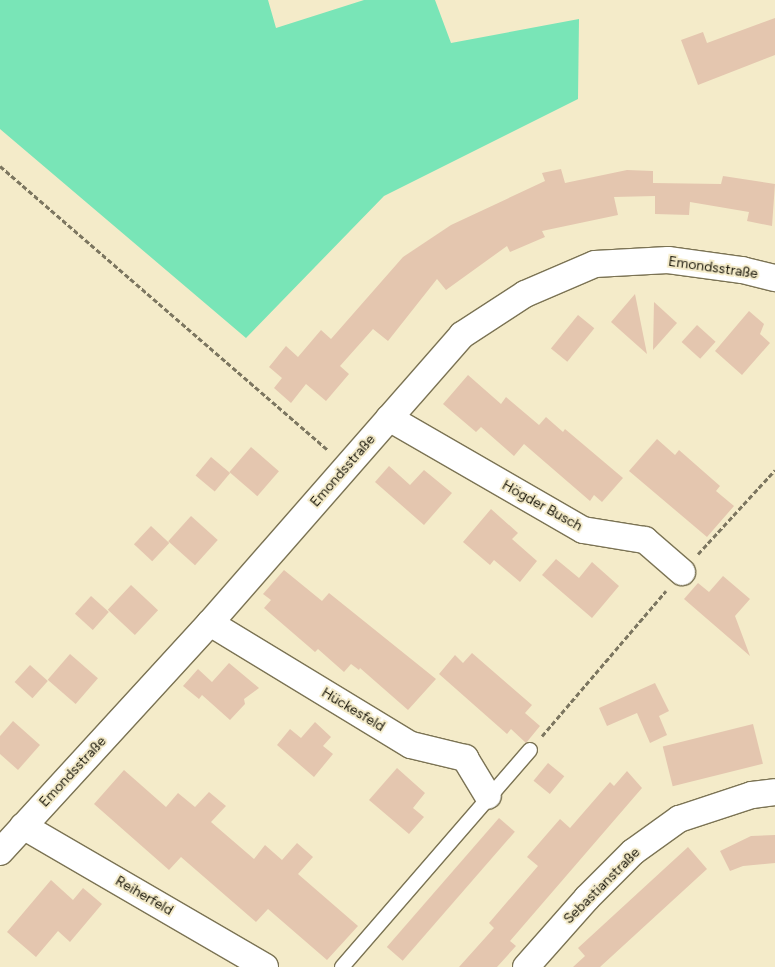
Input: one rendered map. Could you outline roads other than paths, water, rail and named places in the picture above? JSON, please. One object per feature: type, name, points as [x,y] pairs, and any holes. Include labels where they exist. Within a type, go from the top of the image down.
[{"type":"street","name":"Emondsstraße","points":[[0,852],[210,623],[388,418],[462,336],[525,294],[595,264],[668,260],[775,278]]},
{"type":"street","name":"Högder Busch","points":[[388,418],[583,530],[645,540],[682,572]]},
{"type":"street","name":"Hückesfeld","points":[[210,623],[411,745],[465,758],[488,796]]},
{"type":"street","name":"Sebastianstraße","points":[[526,967],[587,898],[627,859],[680,819],[752,795],[775,792]]},
{"type":"street","name":"Reiherfeld","points":[[23,826],[265,967]]},
{"type":"lane","points":[[342,967],[488,796],[530,750]]}]
